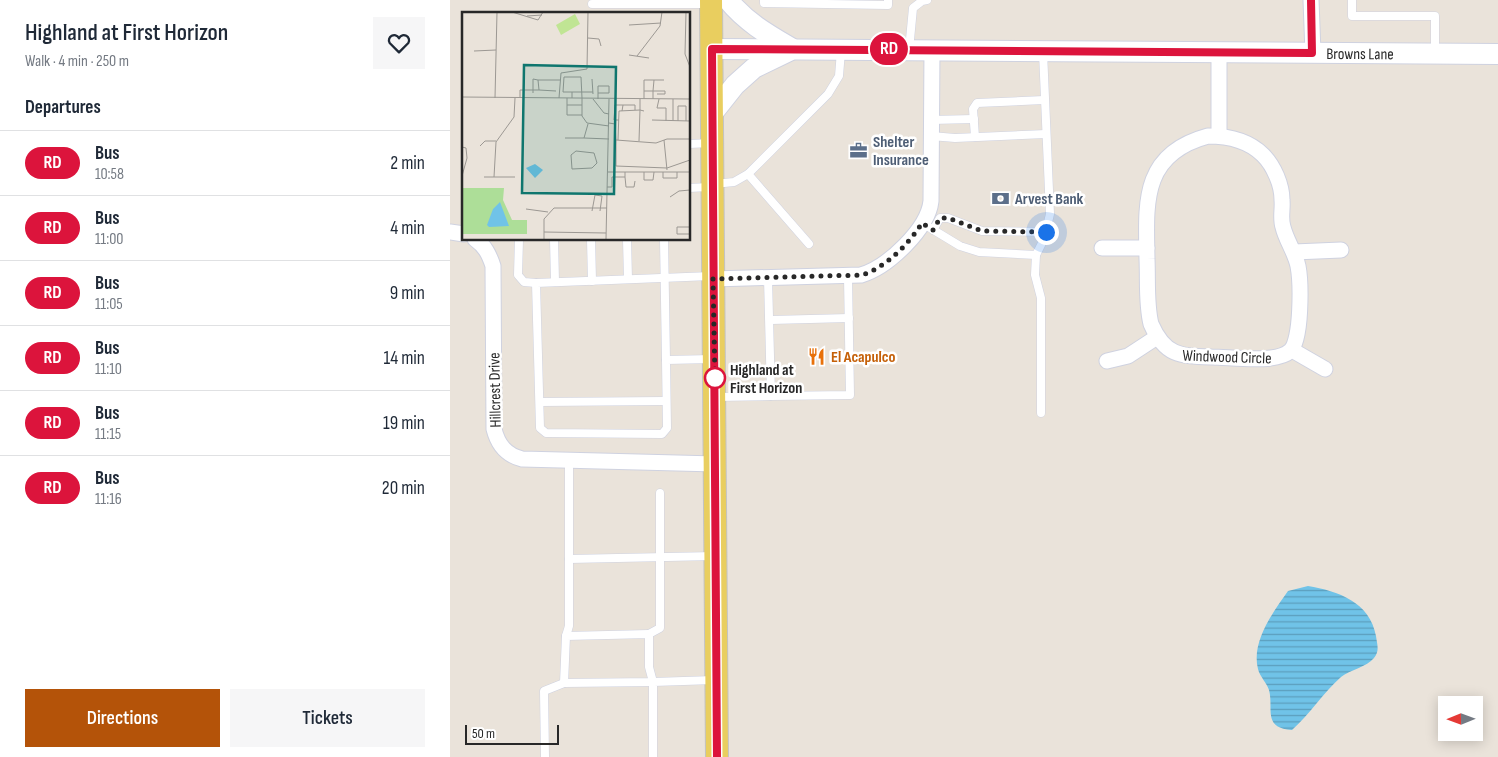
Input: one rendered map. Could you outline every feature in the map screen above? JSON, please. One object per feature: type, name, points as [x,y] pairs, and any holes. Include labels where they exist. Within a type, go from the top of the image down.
[{"type":"main road","points":[[717,1],[712,49],[717,757]]},
{"type":"street","points":[[1311,0],[1312,53]]},
{"type":"street","points":[[717,1],[739,14],[759,30],[792,49]]},
{"type":"street","name":"Browns Lane","points":[[712,49],[1498,54]]},
{"type":"street","points":[[712,114],[735,85],[754,68],[792,49]]},
{"type":"street","points":[[713,278],[848,277],[870,272],[882,265],[915,234],[928,226],[931,201],[932,50]]},
{"type":"street","points":[[1219,52],[1219,136]]},
{"type":"street","name":"Windwood Circle","points":[[1208,136],[1219,136],[1240,140],[1263,155],[1270,164],[1280,185],[1282,225],[1294,252],[1298,268],[1298,336],[1292,350],[1276,358],[1184,356],[1167,349],[1156,337],[1149,317],[1147,197],[1157,172],[1166,159],[1183,146],[1208,136]]},
{"type":"street","name":"Hillcrest Drive","points":[[476,240],[490,255],[493,266],[496,437],[506,452],[513,457],[522,459],[716,464]]},
{"type":"street","points":[[1102,248],[1147,248]]},
{"type":"street","points":[[1294,252],[1340,250]]},
{"type":"street","points":[[1107,362],[1128,356],[1156,337]]},
{"type":"street","points":[[1292,350],[1325,369]]},
{"type":"lane","points":[[764,0],[764,3],[888,5],[888,0]]},
{"type":"lane","points":[[910,50],[913,8],[922,1],[927,0]]},
{"type":"lane","points":[[1352,0],[1352,16],[1435,16],[1435,54]]},
{"type":"lane","points":[[592,4],[717,1]]},
{"type":"lane","points":[[690,188],[734,182],[748,174],[828,94],[839,76],[841,49]]},
{"type":"lane","points":[[1042,412],[1041,298],[1034,275],[1036,255],[1046,232],[1050,214],[1049,154],[1044,100],[1043,50]]},
{"type":"lane","points":[[975,137],[973,110],[977,103],[1044,100]]},
{"type":"lane","points":[[931,120],[974,119]]},
{"type":"lane","points":[[931,136],[975,137],[1046,134]]},
{"type":"lane","points":[[690,144],[712,144]]},
{"type":"lane","points":[[748,174],[809,244]]},
{"type":"lane","points":[[1036,255],[980,252],[960,246],[928,226],[940,218],[948,218],[982,231],[1046,232]]},
{"type":"lane","points":[[519,240],[518,275],[524,282],[713,278]]},
{"type":"lane","points":[[554,240],[555,282]]},
{"type":"lane","points":[[592,240],[592,281]]},
{"type":"lane","points":[[627,240],[628,279]]},
{"type":"lane","points":[[536,283],[540,428],[546,434],[662,434],[667,428],[664,240]]},
{"type":"lane","points":[[715,397],[850,395],[848,277]]},
{"type":"lane","points":[[768,278],[771,320],[771,396]]},
{"type":"lane","points":[[771,320],[849,318]]},
{"type":"lane","points":[[666,360],[714,358]]},
{"type":"lane","points":[[540,402],[666,401]]},
{"type":"lane","points":[[564,683],[566,636],[570,626],[569,460]]},
{"type":"lane","points":[[566,636],[649,634],[660,628],[660,493]]},
{"type":"lane","points":[[569,559],[716,556]]},
{"type":"lane","points":[[649,634],[649,667],[653,682],[654,757]]},
{"type":"lane","points":[[545,757],[544,691],[564,683],[717,680]]},
{"type":"water","points":[[1308,586],[1341,595],[1360,607],[1373,624],[1378,650],[1371,661],[1341,677],[1292,730],[1276,726],[1273,721],[1269,690],[1258,669],[1258,648],[1265,628],[1288,591]]},
{"type":"bus line","name":"RD","points":[[717,757],[712,49],[1312,53],[1311,0]]},
{"type":"place","name":"Shelter Insurance","points":[[859,150]]},
{"type":"place","name":"Arvest Bank","points":[[1001,198]]},
{"type":"place","name":"El Acapulco","points":[[817,356]]},
{"type":"place","name":"Highland at First Horizon","points":[[715,378]]},
{"type":"route","points":[[715,378],[713,279],[851,277],[862,275],[882,265],[915,234],[922,223],[933,230],[940,218],[948,218],[962,225],[982,231],[1046,232]]}]
